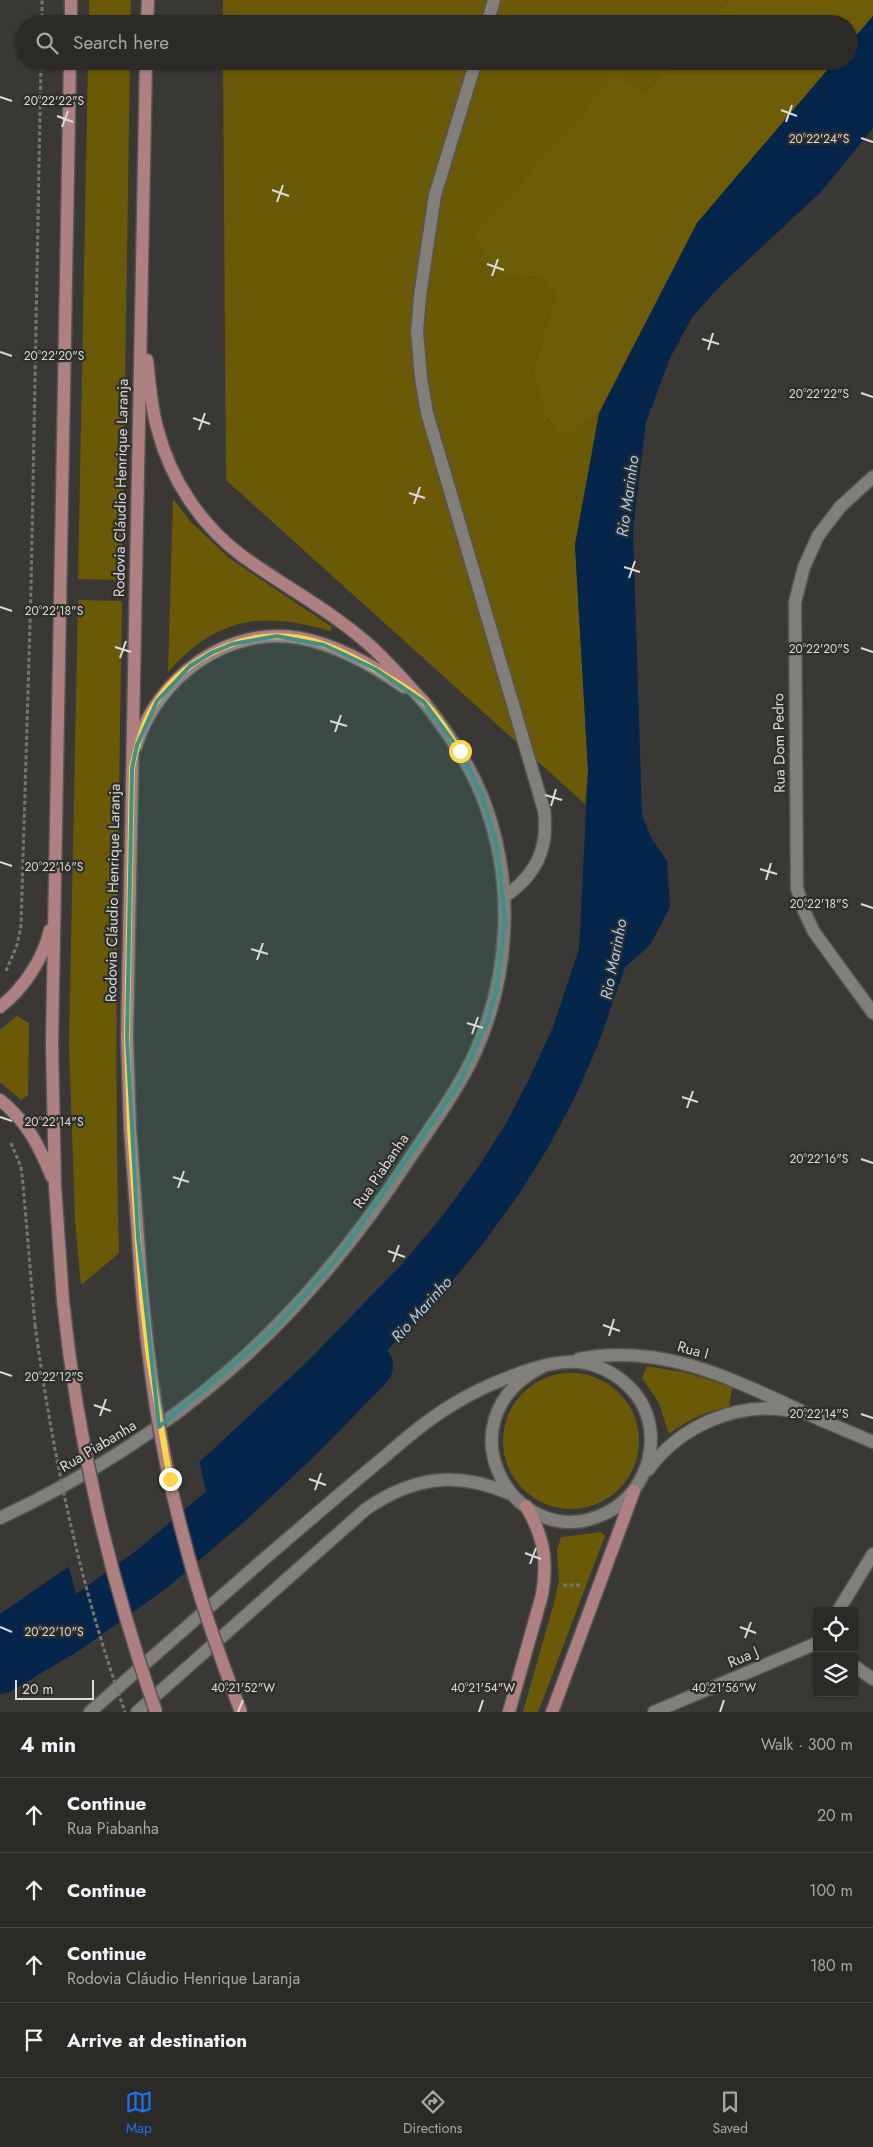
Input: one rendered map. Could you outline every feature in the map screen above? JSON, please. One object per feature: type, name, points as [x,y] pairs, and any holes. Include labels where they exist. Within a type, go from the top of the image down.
[{"type":"main road","points":[[71,0],[71,15]]},
{"type":"main road","points":[[147,15],[148,0]]},
{"type":"main road","points":[[490,15],[494,0]]},
{"type":"main road","points":[[70,70],[52,1043],[55,1186],[63,1301],[71,1370],[90,1481],[119,1598],[156,1712]]},
{"type":"main road","name":"Rodovia Cláudio Henrique Laranja","points":[[146,70],[127,1038],[130,1128],[142,1298],[149,1358],[170,1479],[183,1538],[200,1597],[241,1712]]},
{"type":"main road","points":[[473,70],[435,195],[420,296],[417,332],[427,413],[544,810],[546,826],[539,859],[530,874],[518,887],[504,897]]},
{"type":"main road","points":[[141,312],[157,430],[165,455],[189,500],[216,532],[240,554],[367,642],[424,702]]},
{"type":"main road","name":"Rua Dom Pedro","points":[[873,477],[840,507],[818,536],[804,567],[795,602],[794,649],[797,888],[804,911],[814,932],[873,1013]]},
{"type":"main road","points":[[132,768],[136,745],[145,722],[157,701],[172,682],[190,666],[211,653],[232,644],[254,639],[277,636],[300,638],[324,645],[375,669],[424,702]]},
{"type":"main road","name":"Rua Piabanha","points":[[0,1518],[78,1479],[120,1454],[200,1396],[274,1330],[341,1254],[401,1172],[459,1084],[487,1022],[497,989],[505,919],[504,897],[497,847],[482,795],[460,751],[424,702]]},
{"type":"main road","points":[[0,1007],[18,990],[31,973],[49,934],[54,913]]},
{"type":"main road","points":[[0,1100],[14,1112],[36,1139],[55,1186]]},
{"type":"main road","name":"Rua I","points":[[559,1363],[587,1357],[615,1355],[644,1356],[676,1362],[732,1379],[873,1442]]},
{"type":"main road","points":[[90,1712],[342,1492],[427,1422],[478,1390],[510,1377],[542,1367],[559,1363],[577,1362],[594,1365],[610,1372],[636,1394],[650,1426],[649,1460],[644,1476],[634,1490],[615,1508],[592,1519],[557,1520],[540,1515],[526,1506],[513,1495],[502,1481],[495,1466],[492,1449],[492,1431],[496,1414],[503,1399],[514,1386],[527,1375],[542,1367]]},
{"type":"main road","name":"Rua I","points":[[644,1476],[656,1459],[671,1444],[688,1432],[720,1417],[747,1410],[768,1409],[790,1410],[810,1415]]},
{"type":"main road","points":[[137,1712],[359,1516],[384,1497],[404,1488],[425,1482],[448,1479],[492,1486],[513,1495]]},
{"type":"main road","points":[[552,1712],[634,1490]]},
{"type":"main road","points":[[509,1712],[544,1584],[545,1556],[541,1538],[526,1506]]},
{"type":"main road","points":[[840,1607],[873,1554]]},
{"type":"main road","name":"Rua J","points":[[654,1712],[813,1645]]},
{"type":"main road","points":[[858,1669],[873,1679]]},
{"type":"path","points":[[42,0],[42,15]]},
{"type":"path","points":[[1,979],[11,963],[21,926],[31,570],[41,70]]},
{"type":"path","points":[[6,1135],[15,1150],[24,1184],[35,1325],[53,1444],[69,1520],[95,1621],[125,1712]]},
{"type":"path","points":[[544,1584],[584,1585],[597,1591]]},
{"type":"highlighted area","points":[[277,636],[324,645],[375,669],[424,702],[460,751],[482,795],[497,847],[505,919],[497,989],[487,1022],[459,1084],[341,1254],[274,1330],[159,1427],[138,1237],[127,1038],[132,768],[137,745],[157,701],[190,666],[211,653],[232,644]]},
{"type":"shaded area","points":[[89,0],[131,0],[130,15],[89,15]]},
{"type":"shaded area","points":[[223,0],[728,0],[715,15],[223,15]]},
{"type":"shaded area","points":[[728,0],[873,0],[873,16],[858,34],[858,15],[715,15]]},
{"type":"shaded area","points":[[88,70],[130,70],[122,580],[78,579]]},
{"type":"shaded area","points":[[223,70],[665,70],[645,93],[616,77],[504,276],[541,278],[556,296],[533,374],[548,421],[568,435],[601,410],[575,545],[588,770],[585,804],[226,480]]},
{"type":"shaded area","points":[[665,70],[827,70],[697,223],[601,410],[569,435],[559,433],[546,417],[533,374],[556,296],[541,278],[504,276],[473,238],[616,76],[645,93]]},
{"type":"shaded area","points":[[173,499],[190,521],[229,558],[332,627],[330,631],[283,621],[242,623],[204,640],[168,672]]},
{"type":"shaded area","points":[[78,600],[122,601],[117,1009],[119,1253],[81,1285],[75,1222],[69,1043]]},
{"type":"shaded area","points":[[17,1016],[29,1023],[28,1095],[21,1100],[0,1082],[0,1030]]},
{"type":"shaded area","points":[[647,1366],[687,1373],[732,1387],[729,1407],[698,1417],[683,1424],[669,1434],[659,1403],[642,1378]]},
{"type":"shaded area","points":[[571,1373],[597,1378],[619,1393],[634,1415],[639,1441],[634,1467],[619,1489],[597,1504],[571,1509],[545,1504],[523,1489],[508,1467],[503,1441],[508,1415],[523,1393],[545,1378]]},
{"type":"shaded area","points":[[601,1532],[605,1536],[538,1712],[523,1712],[555,1599],[559,1580],[557,1550],[561,1537]]},
{"type":"water","points":[[873,16],[873,128],[821,192],[723,283],[693,316],[670,358],[646,422],[633,530],[642,815],[652,839],[667,861],[670,907],[650,945],[625,967],[598,1045],[575,1097],[549,1146],[519,1194],[482,1245],[441,1295],[341,1397],[224,1507],[109,1599],[0,1673],[0,1614],[80,1559],[191,1470],[307,1362],[404,1262],[443,1215],[479,1166],[507,1122],[553,1027],[579,949],[588,770],[575,545],[599,413],[697,223],[827,70],[858,70],[858,34]]},
{"type":"pier","points":[[199,1460],[212,1519],[162,1561],[83,1620],[68,1564],[128,1519]]},
{"type":"waterway","name":"Rio Marinho","points":[[0,1670],[67,1630],[152,1569],[227,1505],[300,1437],[369,1366]]},
{"type":"route","points":[[170,1479],[158,1419],[142,1298],[133,1182],[127,1038],[132,768],[136,745],[145,722],[157,701],[172,682],[190,666],[211,653],[232,644],[254,639],[277,636],[300,638],[349,655],[400,685],[424,702],[460,751]]}]
